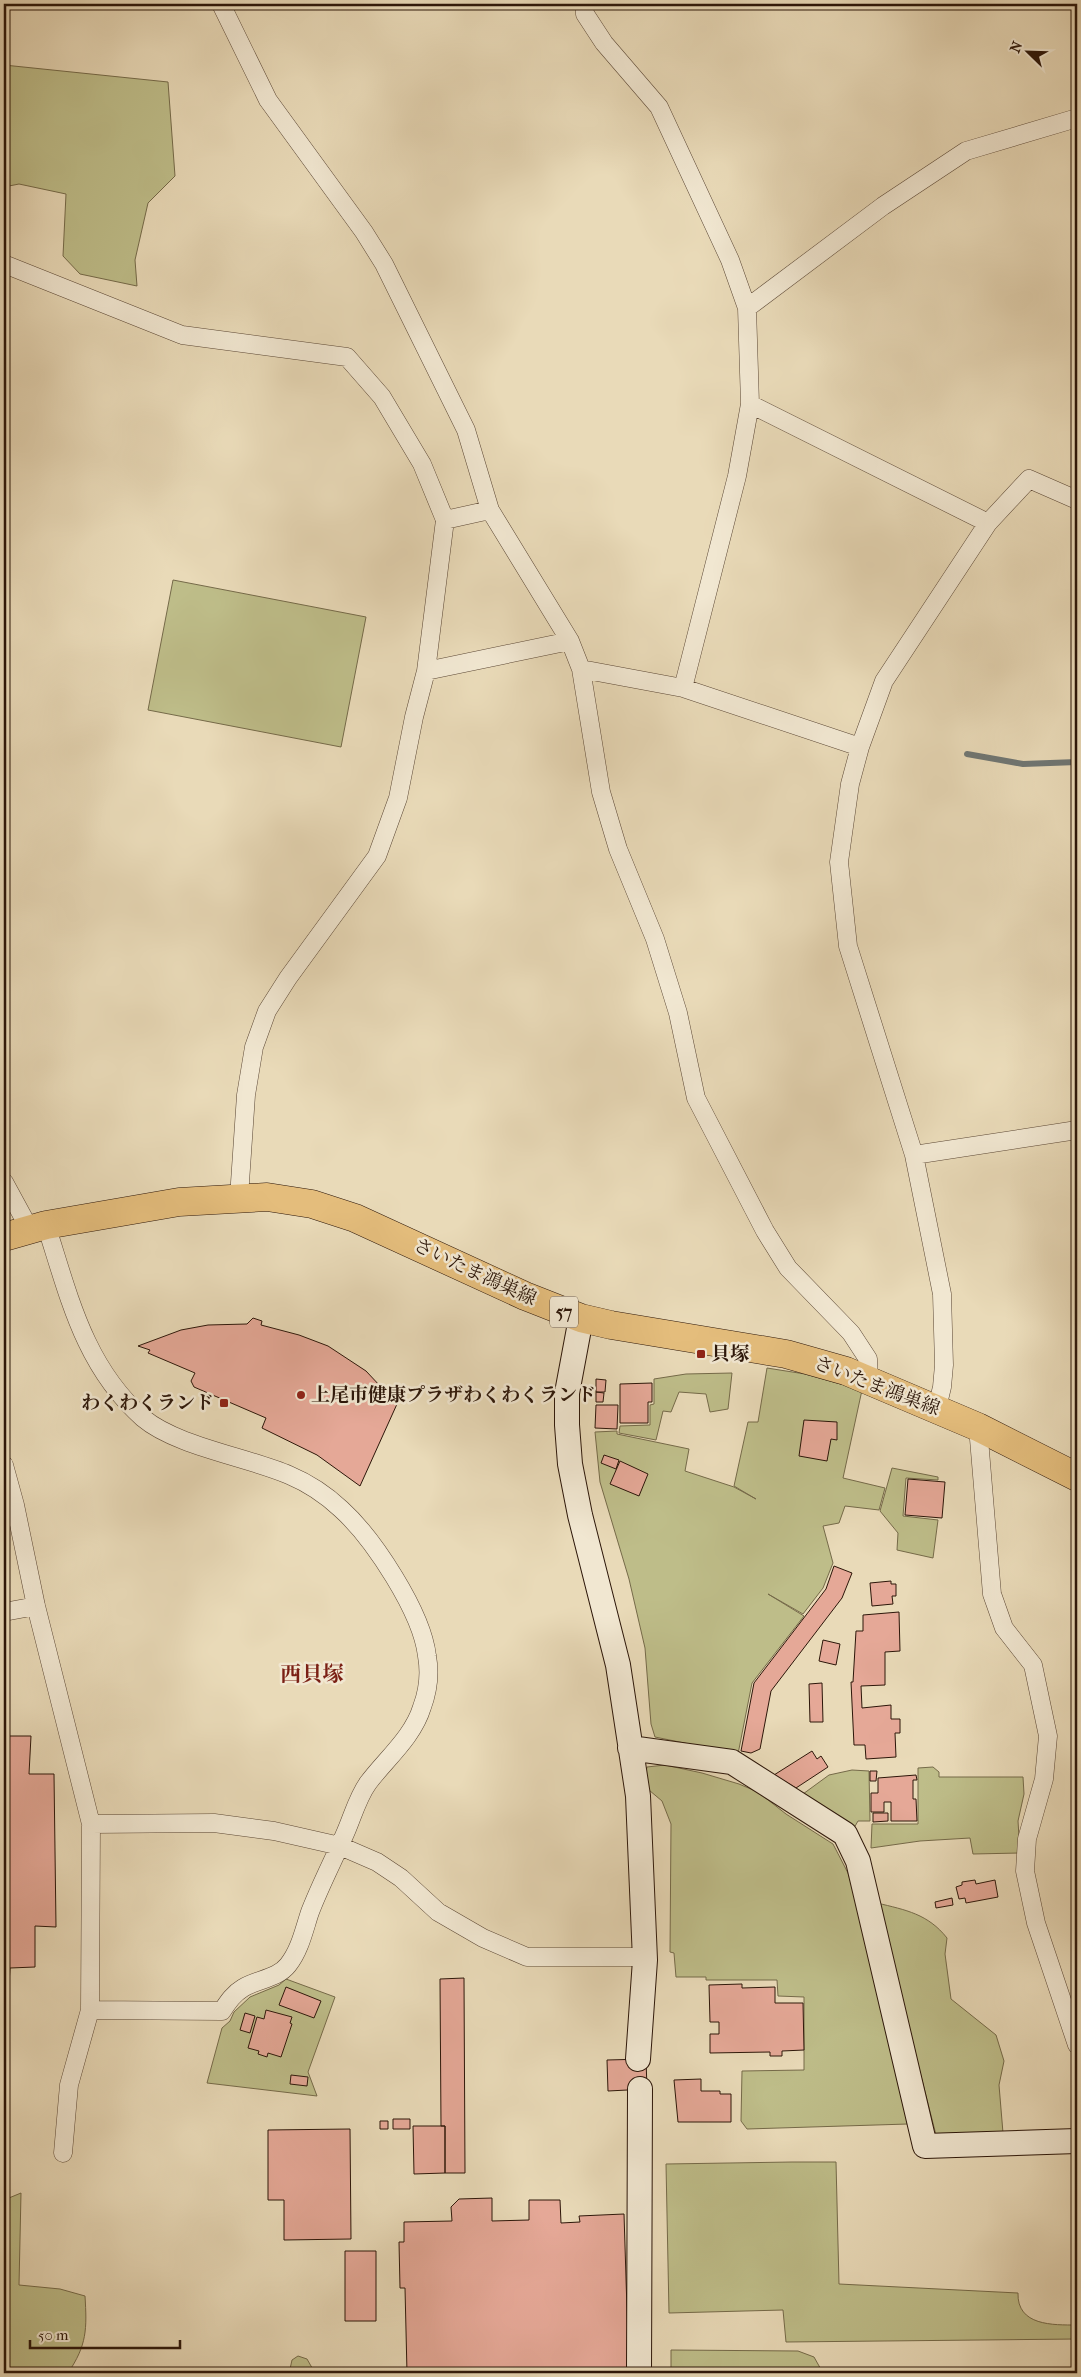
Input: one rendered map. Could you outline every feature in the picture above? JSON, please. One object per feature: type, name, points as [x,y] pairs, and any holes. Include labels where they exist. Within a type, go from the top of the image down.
[{"type":"main road","name":"さいたま鴻巣線","points":[[4,1237],[38,1226],[179,1202],[239,1197],[290,1199],[354,1218],[525,1296],[581,1318],[611,1325],[786,1354],[870,1380],[978,1427],[1077,1478]]},
{"type":"street","points":[[221,4],[268,100],[364,232],[384,264],[466,430],[490,510],[570,641],[581,669],[601,792],[618,849],[655,939],[678,1013],[696,1098],[765,1231],[788,1268],[851,1333],[868,1359],[870,1380]]},
{"type":"street","points":[[584,4],[585,14],[604,43],[659,107],[730,260],[747,308],[750,404],[737,476],[683,688]]},
{"type":"street","points":[[747,308],[883,206],[966,151],[1077,118]]},
{"type":"street","points":[[4,264],[182,334],[347,357],[382,397],[422,464],[445,520],[426,671],[414,717],[398,798],[377,856],[288,978],[267,1010],[254,1047],[246,1095],[239,1197]]},
{"type":"street","points":[[750,404],[988,523]]},
{"type":"street","points":[[937,1408],[942,1387],[944,1365],[942,1294],[914,1155],[848,946],[848,927],[839,862],[850,784],[860,747],[884,681],[988,523],[1029,479],[1076,497]]},
{"type":"street","points":[[445,520],[490,510]]},
{"type":"street","points":[[426,671],[570,641]]},
{"type":"street","points":[[581,669],[683,688],[860,747]]},
{"type":"street","points":[[914,1155],[1077,1130]]},
{"type":"street","points":[[4,1182],[38,1226],[89,1348],[124,1398],[157,1428],[288,1474],[315,1488],[342,1510],[382,1558],[420,1628],[428,1655],[428,1685],[422,1710],[400,1745],[366,1785],[311,1910],[297,1951],[284,1970],[244,1987],[230,1999],[222,2011],[90,2010]]},
{"type":"street","points":[[581,1318],[567,1393],[570,1464],[618,1664],[639,1811],[645,1985],[638,2037],[638,2059]]},
{"type":"street","points":[[978,1427],[992,1594],[1004,1628],[1033,1665],[1048,1736],[1044,1779],[1026,1839],[1025,1871],[1036,1923],[1077,2045]]},
{"type":"street","points":[[4,1465],[15,1505],[36,1606],[91,1824],[90,2010],[69,2085],[63,2153]]},
{"type":"street","points":[[4,1612],[36,1606]]},
{"type":"street","points":[[630,1748],[732,1762],[845,1834],[858,1861],[925,2146],[1077,2141]]},
{"type":"street","points":[[91,1824],[214,1823],[274,1831],[340,1846],[377,1862],[401,1878],[438,1912],[482,1938],[527,1957],[644,1957]]},
{"type":"street","points":[[639,2373],[640,2089]]},
{"type":"shaded area","points":[[4,65],[168,82],[175,176],[148,203],[135,260],[137,286],[80,274],[63,256],[66,194],[19,184],[4,187]]},
{"type":"shaded area","points":[[173,580],[366,617],[341,747],[148,710]]},
{"type":"shaded area","points":[[767,1368],[805,1374],[862,1390],[843,1478],[885,1488],[879,1510],[845,1506],[839,1523],[823,1526],[833,1563],[823,1588],[803,1614],[768,1594],[804,1616],[752,1683],[738,1754],[655,1737],[651,1724],[645,1648],[629,1579],[600,1482],[595,1432],[617,1431],[617,1434],[689,1449],[685,1471],[734,1487],[756,1499],[734,1486],[748,1422],[758,1422]]},
{"type":"shaded area","points":[[732,1373],[728,1409],[710,1412],[706,1394],[679,1392],[671,1412],[663,1411],[656,1440],[619,1433],[620,1426],[650,1425],[650,1405],[654,1404],[654,1379],[686,1374]]},
{"type":"shaded area","points":[[892,1468],[938,1477],[938,1480],[906,1478],[903,1516],[938,1520],[933,1558],[897,1550],[898,1533],[880,1511]]},
{"type":"shaded area","points":[[665,1765],[702,1773],[758,1792],[786,1814],[833,1844],[848,1873],[855,1896],[908,2124],[747,2129],[741,2121],[742,2071],[804,2070],[804,1997],[778,1996],[777,1980],[706,1980],[706,1977],[676,1977],[674,1953],[670,1952],[671,1824],[662,1801],[643,1785],[647,1767]]},
{"type":"shaded area","points":[[933,1767],[939,1772],[939,1777],[1023,1777],[1024,1794],[1018,1821],[1020,1853],[973,1854],[970,1838],[920,1841],[871,1848],[872,1824],[918,1824],[918,1768]]},
{"type":"shaded area","points":[[852,1770],[869,1771],[870,1821],[858,1821],[854,1828],[803,1794],[829,1775]]},
{"type":"shaded area","points":[[877,1903],[924,1918],[947,1938],[945,1954],[951,1999],[996,2035],[1004,2061],[999,2085],[1003,2133],[936,2135]]},
{"type":"shaded area","points":[[286,1979],[335,1997],[308,2072],[317,2096],[207,2083],[222,2028],[230,2021],[234,2012],[250,1997],[279,1985]]},
{"type":"shaded area","points":[[836,2162],[839,2284],[1018,2293],[1019,2304],[1023,2312],[1030,2318],[1048,2324],[1077,2325],[1077,2339],[786,2342],[783,2310],[669,2313],[666,2164]]},
{"type":"shaded area","points":[[21,2193],[19,2285],[60,2289],[85,2296],[86,2327],[79,2354],[68,2373],[4,2373],[4,2200]]},
{"type":"shaded area","points":[[671,2350],[798,2351],[814,2357],[823,2373],[671,2373]]},
{"type":"shaded area","points":[[298,2356],[307,2359],[315,2373],[292,2373],[290,2369],[292,2360]]},
{"type":"building","name":"上尾市健康プラザわくわくランド","points":[[253,1318],[262,1321],[261,1325],[299,1335],[328,1346],[366,1371],[397,1404],[360,1486],[317,1455],[262,1428],[266,1418],[194,1387],[191,1381],[195,1373],[148,1353],[150,1350],[138,1346],[181,1330],[208,1325],[247,1324]]},
{"type":"building","points":[[596,1379],[606,1380],[605,1392],[596,1392]]},
{"type":"building","points":[[652,1383],[652,1402],[648,1402],[648,1423],[620,1423],[620,1384]]},
{"type":"building","points":[[596,1392],[604,1393],[603,1402],[596,1402]]},
{"type":"building","points":[[596,1405],[618,1405],[617,1429],[595,1428]]},
{"type":"building","points":[[804,1420],[837,1422],[837,1440],[831,1439],[827,1461],[799,1456]]},
{"type":"building","points":[[604,1455],[619,1460],[616,1469],[601,1463]]},
{"type":"building","points":[[620,1461],[648,1474],[639,1496],[610,1484]]},
{"type":"building","points":[[908,1479],[945,1482],[942,1518],[905,1515]]},
{"type":"building","points":[[834,1566],[852,1573],[842,1598],[771,1691],[760,1749],[751,1753],[741,1751],[754,1683],[826,1589]]},
{"type":"building","points":[[891,1581],[891,1584],[896,1584],[896,1596],[892,1596],[893,1604],[872,1606],[870,1583]]},
{"type":"building","points":[[899,1612],[900,1651],[885,1652],[885,1685],[861,1686],[862,1708],[891,1705],[891,1719],[900,1719],[900,1733],[895,1733],[896,1757],[866,1759],[865,1745],[854,1745],[851,1682],[853,1682],[856,1631],[863,1631],[863,1615]]},
{"type":"building","points":[[823,1640],[840,1644],[836,1665],[819,1661]]},
{"type":"building","points":[[822,1683],[823,1722],[810,1722],[809,1684]]},
{"type":"building","points":[[4,1736],[31,1736],[29,1774],[54,1774],[56,1927],[35,1926],[35,1967],[10,1968],[9,1984],[4,1984]]},
{"type":"building","points":[[812,1751],[817,1759],[821,1756],[828,1767],[796,1788],[774,1775]]},
{"type":"building","points":[[870,1771],[877,1771],[876,1781],[870,1781]]},
{"type":"building","points":[[916,1775],[917,1780],[913,1780],[913,1799],[916,1799],[917,1821],[891,1821],[891,1802],[884,1802],[884,1812],[871,1812],[871,1793],[878,1793],[878,1778]]},
{"type":"building","points":[[873,1813],[888,1813],[888,1821],[873,1822]]},
{"type":"building","points":[[975,1880],[976,1884],[995,1880],[998,1897],[966,1903],[965,1898],[959,1899],[956,1887],[962,1885],[962,1882]]},
{"type":"building","points":[[952,1898],[953,1905],[936,1908],[935,1902]]},
{"type":"building","points":[[464,1978],[465,2173],[445,2173],[445,2126],[441,2126],[440,1979]]},
{"type":"building","points":[[742,1984],[742,1988],[775,1987],[775,2003],[803,2003],[804,2050],[782,2051],[782,2056],[770,2056],[770,2052],[710,2053],[710,2034],[719,2034],[719,2022],[710,2022],[709,1985]]},
{"type":"building","points":[[286,1987],[321,2001],[314,2018],[279,2005]]},
{"type":"building","points":[[266,2010],[292,2017],[290,2023],[292,2024],[281,2057],[268,2053],[267,2057],[258,2054],[259,2051],[248,2048],[257,2017],[264,2019]]},
{"type":"building","points":[[245,2013],[255,2016],[250,2033],[240,2030]]},
{"type":"building","points":[[646,2059],[647,2089],[608,2091],[607,2060]]},
{"type":"building","points":[[291,2075],[308,2077],[307,2086],[290,2084]]},
{"type":"building","points":[[701,2079],[701,2091],[720,2091],[720,2094],[731,2094],[731,2122],[678,2122],[674,2080]]},
{"type":"building","points":[[393,2119],[410,2119],[410,2129],[393,2129]]},
{"type":"building","points":[[380,2121],[388,2121],[388,2129],[380,2129]]},
{"type":"building","points":[[413,2126],[445,2126],[445,2173],[414,2174]]},
{"type":"building","points":[[350,2129],[351,2239],[284,2240],[284,2200],[268,2200],[268,2130]]},
{"type":"building","points":[[492,2198],[492,2221],[529,2220],[529,2200],[560,2200],[561,2223],[580,2222],[579,2216],[624,2214],[629,2373],[407,2373],[405,2288],[400,2288],[399,2242],[404,2242],[404,2222],[452,2221],[451,2207],[459,2199]]},
{"type":"building","points":[[345,2251],[376,2251],[376,2321],[345,2321]]},
{"type":"waterway","points":[[967,754],[1023,764],[1077,762]]},
{"type":"place","name":"貝塚","points":[[701,1354]]},
{"type":"place","name":"上尾市健康プラザわくわくランド","points":[[301,1395]]},
{"type":"place","name":"わくわくランド","points":[[224,1403]]},
{"type":"district","name":"西貝塚","points":[[312,1674]]}]
